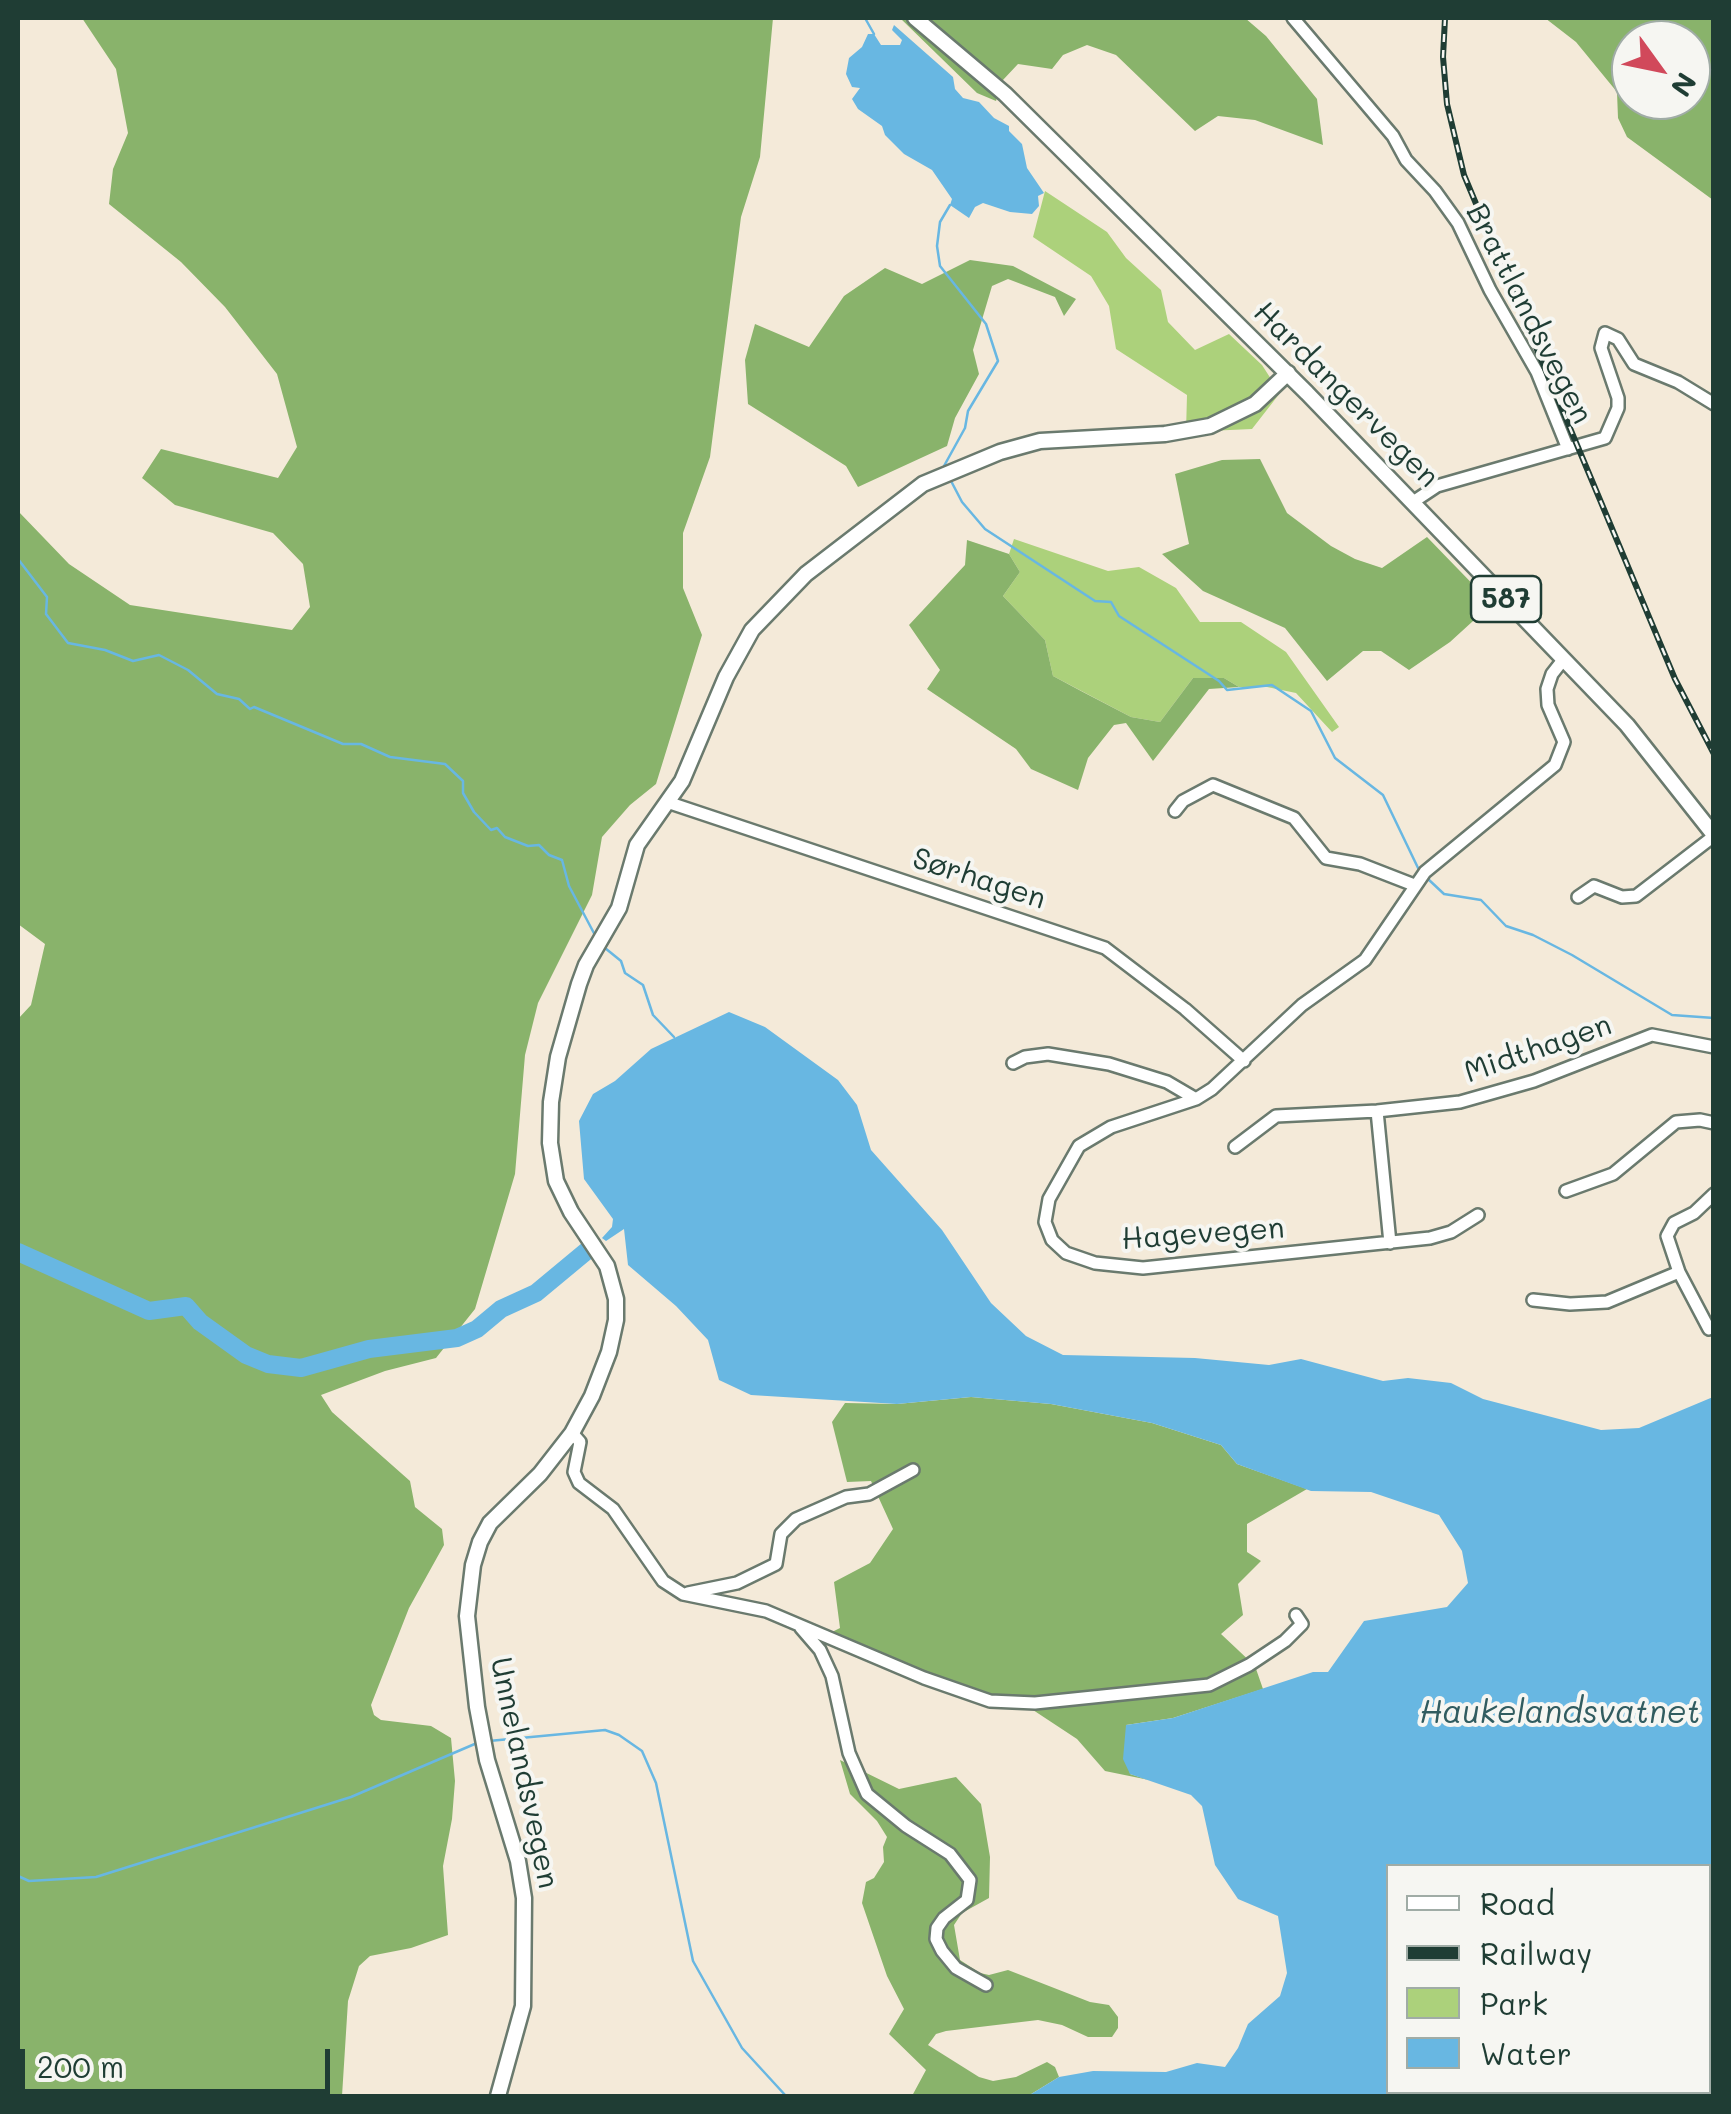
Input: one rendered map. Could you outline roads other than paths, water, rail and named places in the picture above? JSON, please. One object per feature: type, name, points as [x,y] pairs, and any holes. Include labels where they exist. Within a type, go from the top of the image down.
[{"type":"main road","name":"Hardangervegen","points":[[914,18],[1005,94],[1288,374],[1655,756],[1714,836]]},
{"type":"main road","name":"Unnelandsvegen","points":[[498,2096],[524,2006],[524,1898],[518,1861],[487,1760],[476,1706],[468,1616],[474,1565],[490,1522],[558,1454],[592,1396],[609,1352],[616,1300],[607,1266],[571,1212],[556,1181],[550,1143],[552,1102],[558,1058],[582,974],[619,908],[643,832],[682,781],[726,677],[752,630],[806,574],[923,484],[1040,440],[1164,434],[1210,426],[1255,404],[1288,374]]},
{"type":"street","name":"Brattlandsvegen","points":[[1292,18],[1393,136],[1406,160],[1458,223],[1490,290],[1537,372],[1568,449]]},
{"type":"street","points":[[1413,502],[1437,486],[1605,438],[1616,416],[1618,398],[1601,348],[1605,333],[1618,339],[1634,364],[1678,382],[1714,404]]},
{"type":"street","name":"Hagevegen","points":[[1478,1215],[1451,1232],[1390,1243],[1143,1268],[1096,1263],[1058,1247],[1047,1232],[1046,1210],[1079,1146],[1111,1126],[1196,1099],[1244,1061],[1302,1006],[1365,960],[1384,937],[1419,879],[1555,765],[1564,742],[1548,705],[1546,690],[1563,660]]},
{"type":"street","points":[[1175,810],[1207,786],[1227,790],[1294,818],[1326,858],[1419,879]]},
{"type":"street","name":"Sørhagen","points":[[668,802],[1105,948],[1185,1009],[1244,1061]]},
{"type":"street","points":[[1578,897],[1594,886],[1622,897],[1636,896],[1714,836]]},
{"type":"street","name":"Midthagen","points":[[1235,1147],[1276,1116],[1377,1112],[1485,1097],[1652,1035],[1714,1046]]},
{"type":"street","points":[[1013,1063],[1048,1054],[1109,1064],[1168,1082],[1196,1099]]},
{"type":"street","points":[[1377,1112],[1390,1243]]},
{"type":"street","points":[[1566,1191],[1612,1174],[1676,1122],[1714,1123]]},
{"type":"street","points":[[1709,1330],[1678,1272],[1668,1243],[1668,1230],[1714,1194]]},
{"type":"street","points":[[1533,1300],[1607,1302],[1678,1272]]},
{"type":"street","points":[[572,1433],[580,1442],[574,1472],[580,1483],[613,1510],[640,1543],[662,1581],[684,1594],[766,1611],[924,1678],[990,1701],[1014,1704],[1210,1685],[1285,1640],[1302,1624],[1296,1615]]},
{"type":"street","points":[[684,1594],[737,1583],[776,1564],[781,1534],[796,1518],[846,1497],[869,1494],[913,1470]]},
{"type":"street","points":[[798,1624],[820,1650],[832,1676],[849,1753],[866,1794],[950,1854],[970,1880],[966,1900],[944,1918],[936,1939],[956,1968],[986,1986]]},
{"type":"water","points":[[894,25],[953,77],[955,89],[963,98],[979,102],[994,118],[1009,126],[1022,144],[1027,168],[1044,193],[1038,196],[1039,206],[1032,214],[983,203],[975,207],[969,218],[950,205],[952,199],[932,170],[904,154],[885,135],[882,126],[858,109],[852,99],[860,88],[852,87],[846,74],[849,58],[862,47],[868,34],[874,34],[881,45],[900,45],[902,40],[892,30]]},
{"type":"water","name":"Haukelandsvatnet","points":[[729,1012],[765,1027],[838,1080],[857,1105],[871,1150],[942,1230],[991,1303],[1026,1336],[1063,1355],[1195,1358],[1269,1365],[1301,1359],[1383,1381],[1408,1378],[1451,1383],[1483,1399],[1601,1430],[1639,1428],[1713,1397],[1713,2096],[1028,2096],[1059,2077],[1093,2071],[1166,2072],[1197,2063],[1225,2067],[1248,2024],[1280,1996],[1287,1973],[1278,1916],[1238,1899],[1215,1865],[1202,1806],[1191,1795],[1130,1774],[1123,1759],[1126,1725],[1173,1718],[1313,1672],[1328,1672],[1364,1621],[1447,1607],[1468,1583],[1462,1551],[1439,1515],[1371,1492],[1311,1491],[1237,1464],[1221,1445],[1152,1423],[1051,1404],[971,1397],[897,1404],[751,1395],[719,1380],[708,1340],[628,1265],[624,1229],[606,1241],[602,1238],[612,1227],[613,1219],[584,1179],[579,1121],[593,1094],[615,1081],[651,1049]]},
{"type":"waterway","points":[[865,18],[874,34]]},
{"type":"waterway","points":[[944,466],[965,428],[968,411],[998,361],[986,324],[940,266],[940,222],[950,205]]},
{"type":"waterway","points":[[950,479],[962,502],[985,529],[1095,601],[1111,602],[1119,616],[1227,690],[1272,685],[1311,711],[1335,758],[1383,795],[1419,870]]},
{"type":"waterway","points":[[18,559],[47,597],[46,614],[68,643],[105,650],[133,661],[159,655],[188,670],[217,694],[239,699],[250,709],[254,707],[343,744],[361,744],[390,757],[445,764],[463,781],[463,793],[491,830],[497,828],[505,837],[528,846],[539,845],[562,860],[569,886],[596,937]]},
{"type":"waterway","points":[[1428,879],[1444,894],[1481,900],[1506,926],[1572,955],[1672,1015],[1714,1018]]},
{"type":"waterway","points":[[605,948],[621,961],[625,973],[643,985],[653,1015],[674,1037]]},
{"type":"waterway","points":[[18,1252],[149,1311],[186,1306],[200,1322],[246,1355],[268,1364],[301,1368],[369,1349],[457,1338],[477,1329],[501,1309],[536,1293],[589,1249]]},
{"type":"waterway","points":[[489,1741],[605,1730],[642,1751],[656,1783],[693,1961],[742,2048],[786,2096]]},
{"type":"waterway","points":[[18,1876],[29,1881],[96,1877],[351,1797],[477,1743]]},
{"type":"railway","points":[[1445,18],[1447,104],[1464,175],[1675,679],[1714,754]]}]
